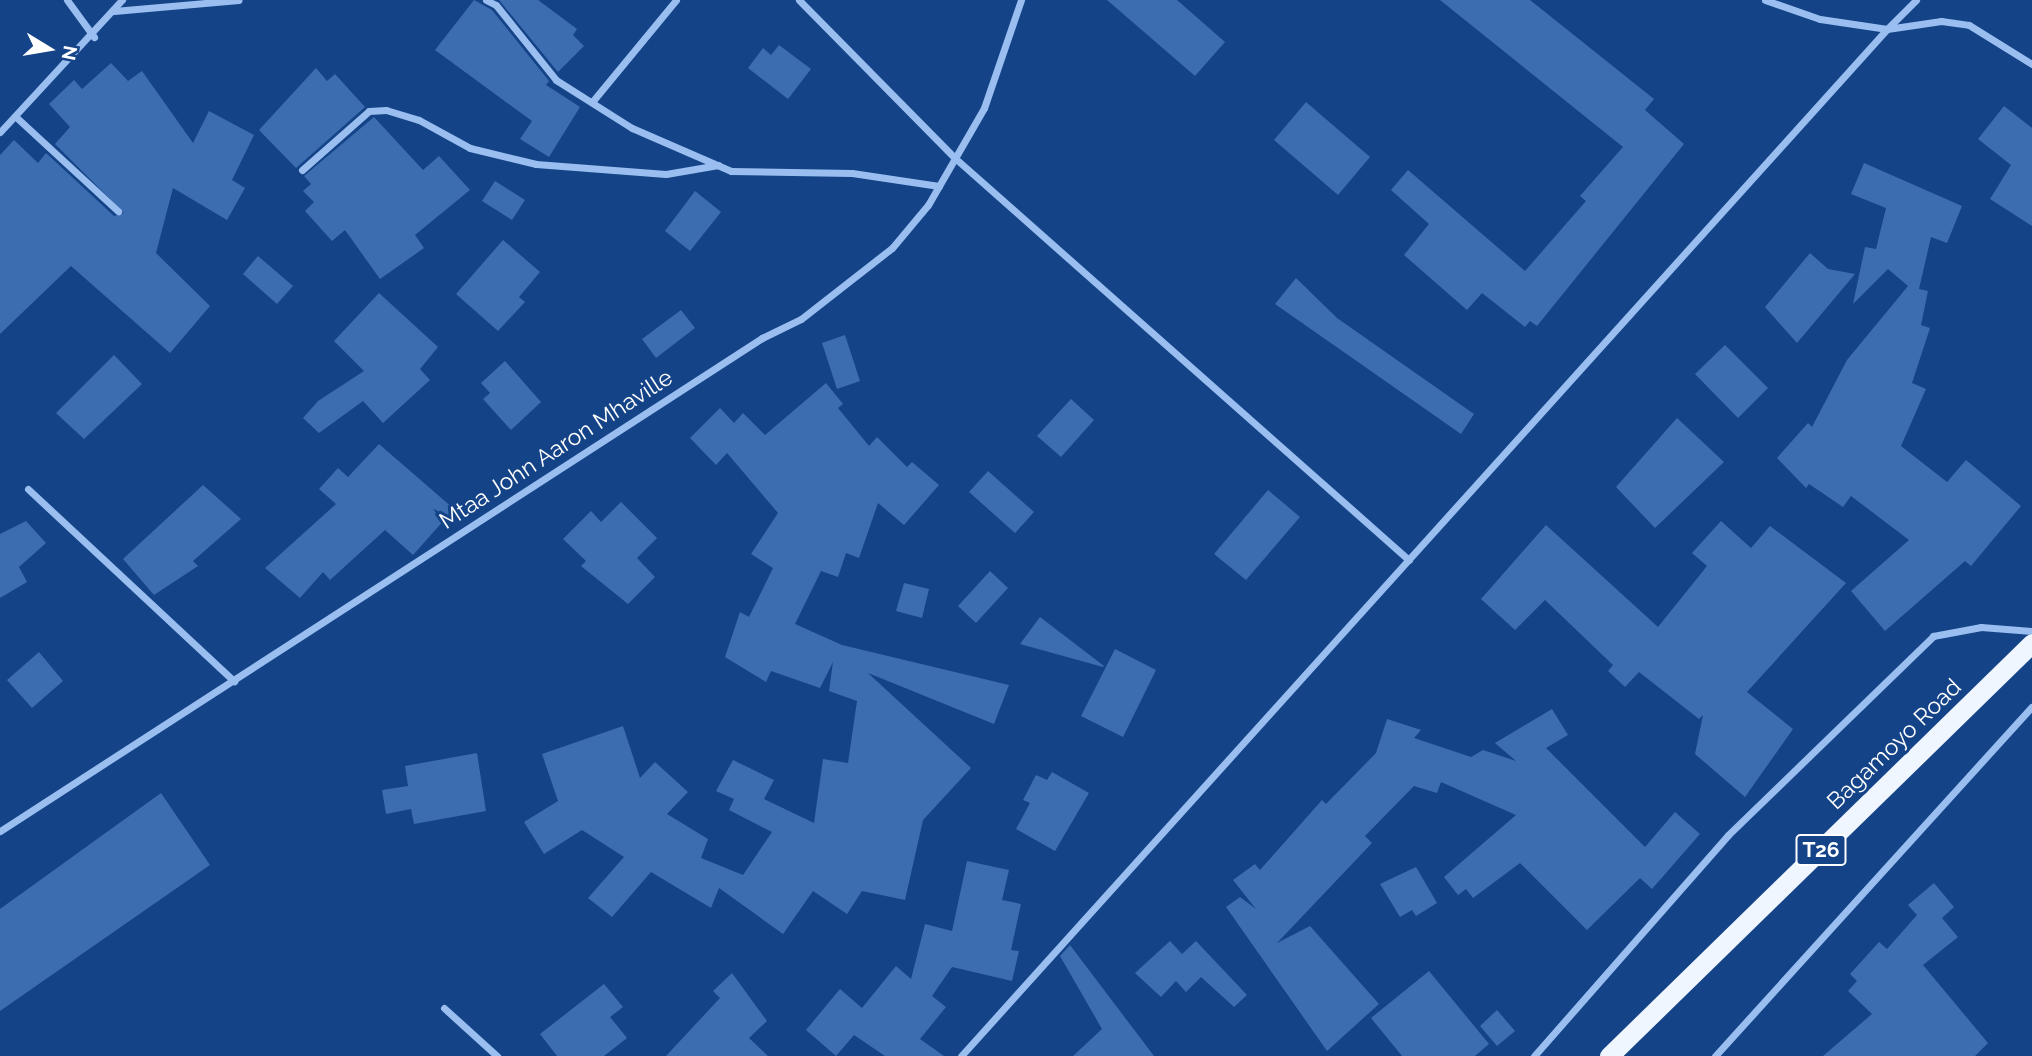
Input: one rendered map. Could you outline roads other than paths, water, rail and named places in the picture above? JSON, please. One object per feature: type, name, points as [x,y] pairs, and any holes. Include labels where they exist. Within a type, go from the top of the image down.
[{"type":"highway","name":"Bagamoyo Road","points":[[1609,1056],[2032,643]]},
{"type":"street","points":[[67,0],[94,37]]},
{"type":"street","points":[[0,131],[94,37],[122,0]]},
{"type":"street","points":[[114,11],[239,0]]},
{"type":"street","points":[[486,0],[496,5],[556,80],[632,128],[731,171],[852,173],[939,186]]},
{"type":"street","points":[[592,102],[676,0]]},
{"type":"street","points":[[799,0],[956,159],[1409,560]]},
{"type":"street","name":"Mtaa John Aaron Mhaville","points":[[0,831],[751,345],[801,319],[892,247],[939,186],[984,108],[1021,0]]},
{"type":"street","points":[[1765,0],[1821,19],[1887,29],[1941,21],[1969,25],[2032,64]]},
{"type":"street","points":[[961,1056],[1916,0]]},
{"type":"street","points":[[302,170],[369,111],[386,110],[470,148],[536,164],[666,174],[718,165]]},
{"type":"street","points":[[16,117],[118,211]]},
{"type":"street","points":[[28,489],[234,681]]},
{"type":"street","points":[[1534,1056],[1728,835],[1933,636],[1981,627],[2032,631]]},
{"type":"street","points":[[1715,1056],[2032,707]]},
{"type":"street","points":[[444,1008],[497,1056]]}]
